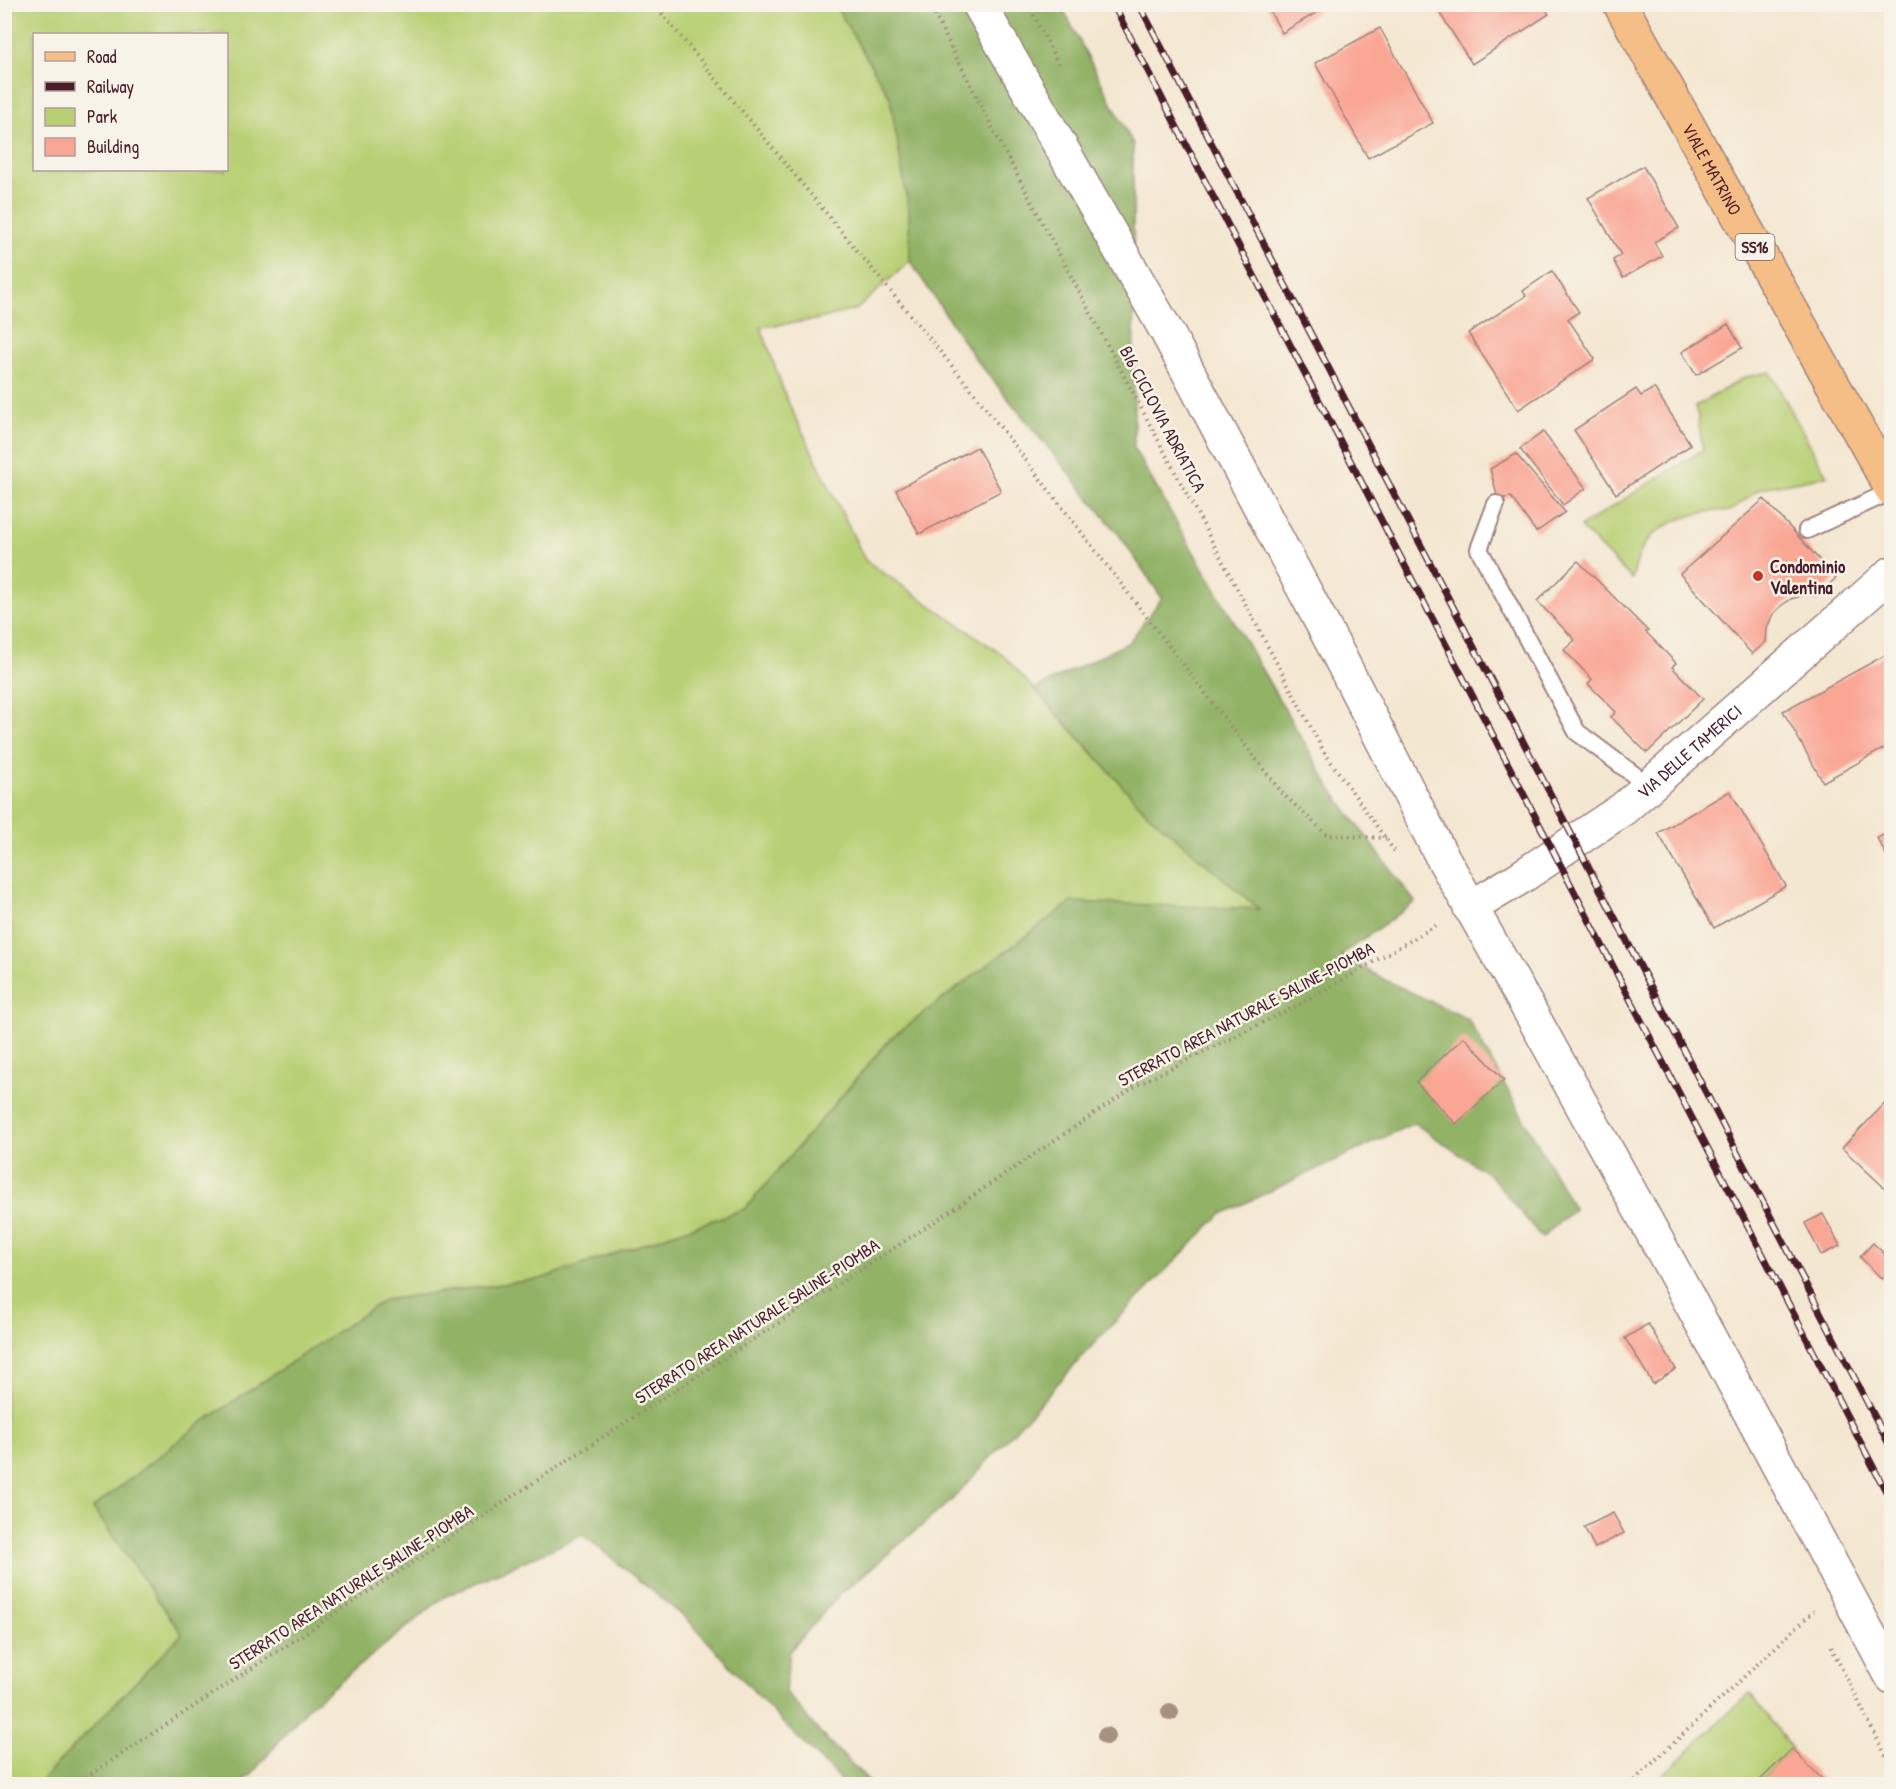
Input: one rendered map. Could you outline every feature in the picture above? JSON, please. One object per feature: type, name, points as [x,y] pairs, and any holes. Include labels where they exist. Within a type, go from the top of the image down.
[{"type":"main road","name":"VIALE MATRINO","points":[[1620,4],[1892,490]]},
{"type":"street","points":[[979,4],[1167,332],[1334,646],[1440,853],[1596,1130],[1892,1677]]},
{"type":"street","name":"VIA DELLE TAMERICI","points":[[1470,908],[1623,809],[1892,573]]},
{"type":"lane","points":[[1807,530],[1892,490]]},
{"type":"lane","points":[[1496,504],[1479,549],[1577,732],[1649,786]]},
{"type":"path","name":"BI6 CICLOVIA ADRIATICA","points":[[654,4],[971,388],[1282,793],[1327,835],[1386,838],[1324,752],[928,4]]},
{"type":"path","name":"STERRATO AREA NATURALE SALINE-PIOMBA","points":[[76,1785],[603,1437],[934,1222],[1137,1085],[1302,1003],[1470,908]]},
{"type":"path","points":[[1630,1785],[1843,1583]]},
{"type":"green space","points":[[5,5],[835,5],[890,97],[909,212],[910,261],[857,309],[815,320],[761,327],[786,398],[865,560],[1003,655],[1147,813],[1260,909],[1071,903],[891,1038],[745,1209],[541,1279],[384,1300],[200,1424],[93,1508],[182,1634],[38,1784],[5,1784]]},
{"type":"green space","points":[[835,5],[1061,5],[1133,144],[1134,449],[1331,789],[1415,902],[1341,955],[1385,980],[1468,1019],[1574,1209],[1542,1238],[1491,1176],[1414,1123],[1220,1215],[1102,1335],[951,1501],[838,1596],[790,1651],[785,1691],[819,1732],[872,1784],[845,1784],[786,1726],[688,1620],[583,1535],[444,1597],[307,1708],[250,1776],[238,1784],[38,1784],[182,1634],[93,1508],[200,1424],[384,1300],[541,1279],[745,1209],[891,1038],[1071,902],[1259,909],[1147,813],[1035,689],[1129,642],[1162,598],[1120,536],[974,357],[910,261],[909,212],[890,97]]},
{"type":"green space","points":[[1770,372],[1827,476],[1761,488],[1730,511],[1696,514],[1672,523],[1652,536],[1645,544],[1632,579],[1580,527],[1703,450],[1696,406],[1745,377]]},
{"type":"green space","points":[[1750,1693],[1792,1749],[1756,1784],[1653,1784]]},
{"type":"building","points":[[1266,4],[1331,4],[1282,33]]},
{"type":"building","points":[[1434,4],[1542,4],[1549,14],[1472,64]]},
{"type":"building","points":[[1380,28],[1433,123],[1368,158],[1315,63]]},
{"type":"building","points":[[1643,166],[1679,228],[1654,242],[1662,256],[1623,278],[1613,260],[1621,255],[1588,198]]},
{"type":"building","points":[[1552,271],[1579,312],[1568,319],[1595,359],[1518,410],[1468,333],[1526,296],[1523,291]]},
{"type":"building","points":[[1728,324],[1742,348],[1696,375],[1682,352]]},
{"type":"building","points":[[1654,388],[1691,445],[1616,494],[1574,430],[1636,389],[1641,396]]},
{"type":"building","points":[[1543,432],[1586,488],[1563,505],[1520,449]]},
{"type":"building","points":[[977,447],[1001,491],[919,534],[896,490]]},
{"type":"building","points":[[1516,454],[1565,512],[1536,532],[1511,497],[1498,499],[1490,469]]},
{"type":"building","name":"Condominio Valentina","points":[[1764,499],[1836,578],[1817,596],[1804,595],[1791,599],[1781,606],[1772,616],[1767,628],[1766,642],[1752,654],[1680,574]]},
{"type":"building","points":[[1578,561],[1648,631],[1646,632],[1676,663],[1672,667],[1703,699],[1647,753],[1611,717],[1616,712],[1588,684],[1592,679],[1564,650],[1575,640],[1537,601]]},
{"type":"building","points":[[1889,653],[1892,657],[1892,744],[1823,782],[1783,711]]},
{"type":"building","points":[[1730,791],[1786,886],[1714,928],[1658,833]]},
{"type":"building","points":[[1892,831],[1892,865],[1877,838]]},
{"type":"building","points":[[1464,1037],[1504,1080],[1456,1124],[1416,1082]]},
{"type":"building","points":[[1892,1096],[1892,1185],[1887,1190],[1842,1148]]},
{"type":"building","points":[[1823,1214],[1840,1246],[1821,1255],[1805,1223]]},
{"type":"building","points":[[1873,1243],[1892,1261],[1892,1269],[1882,1279],[1860,1257]]},
{"type":"building","points":[[1648,1324],[1676,1369],[1653,1384],[1625,1338]]},
{"type":"building","points":[[1613,1513],[1624,1533],[1595,1548],[1584,1527]]},
{"type":"building","points":[[1792,1749],[1827,1784],[1756,1784]]},
{"type":"railway","points":[[1113,4],[1892,1503]]},
{"type":"railway","points":[[1139,4],[1892,1450]]},
{"type":"place","name":"Condominio Valentina","points":[[1758,576]]}]
